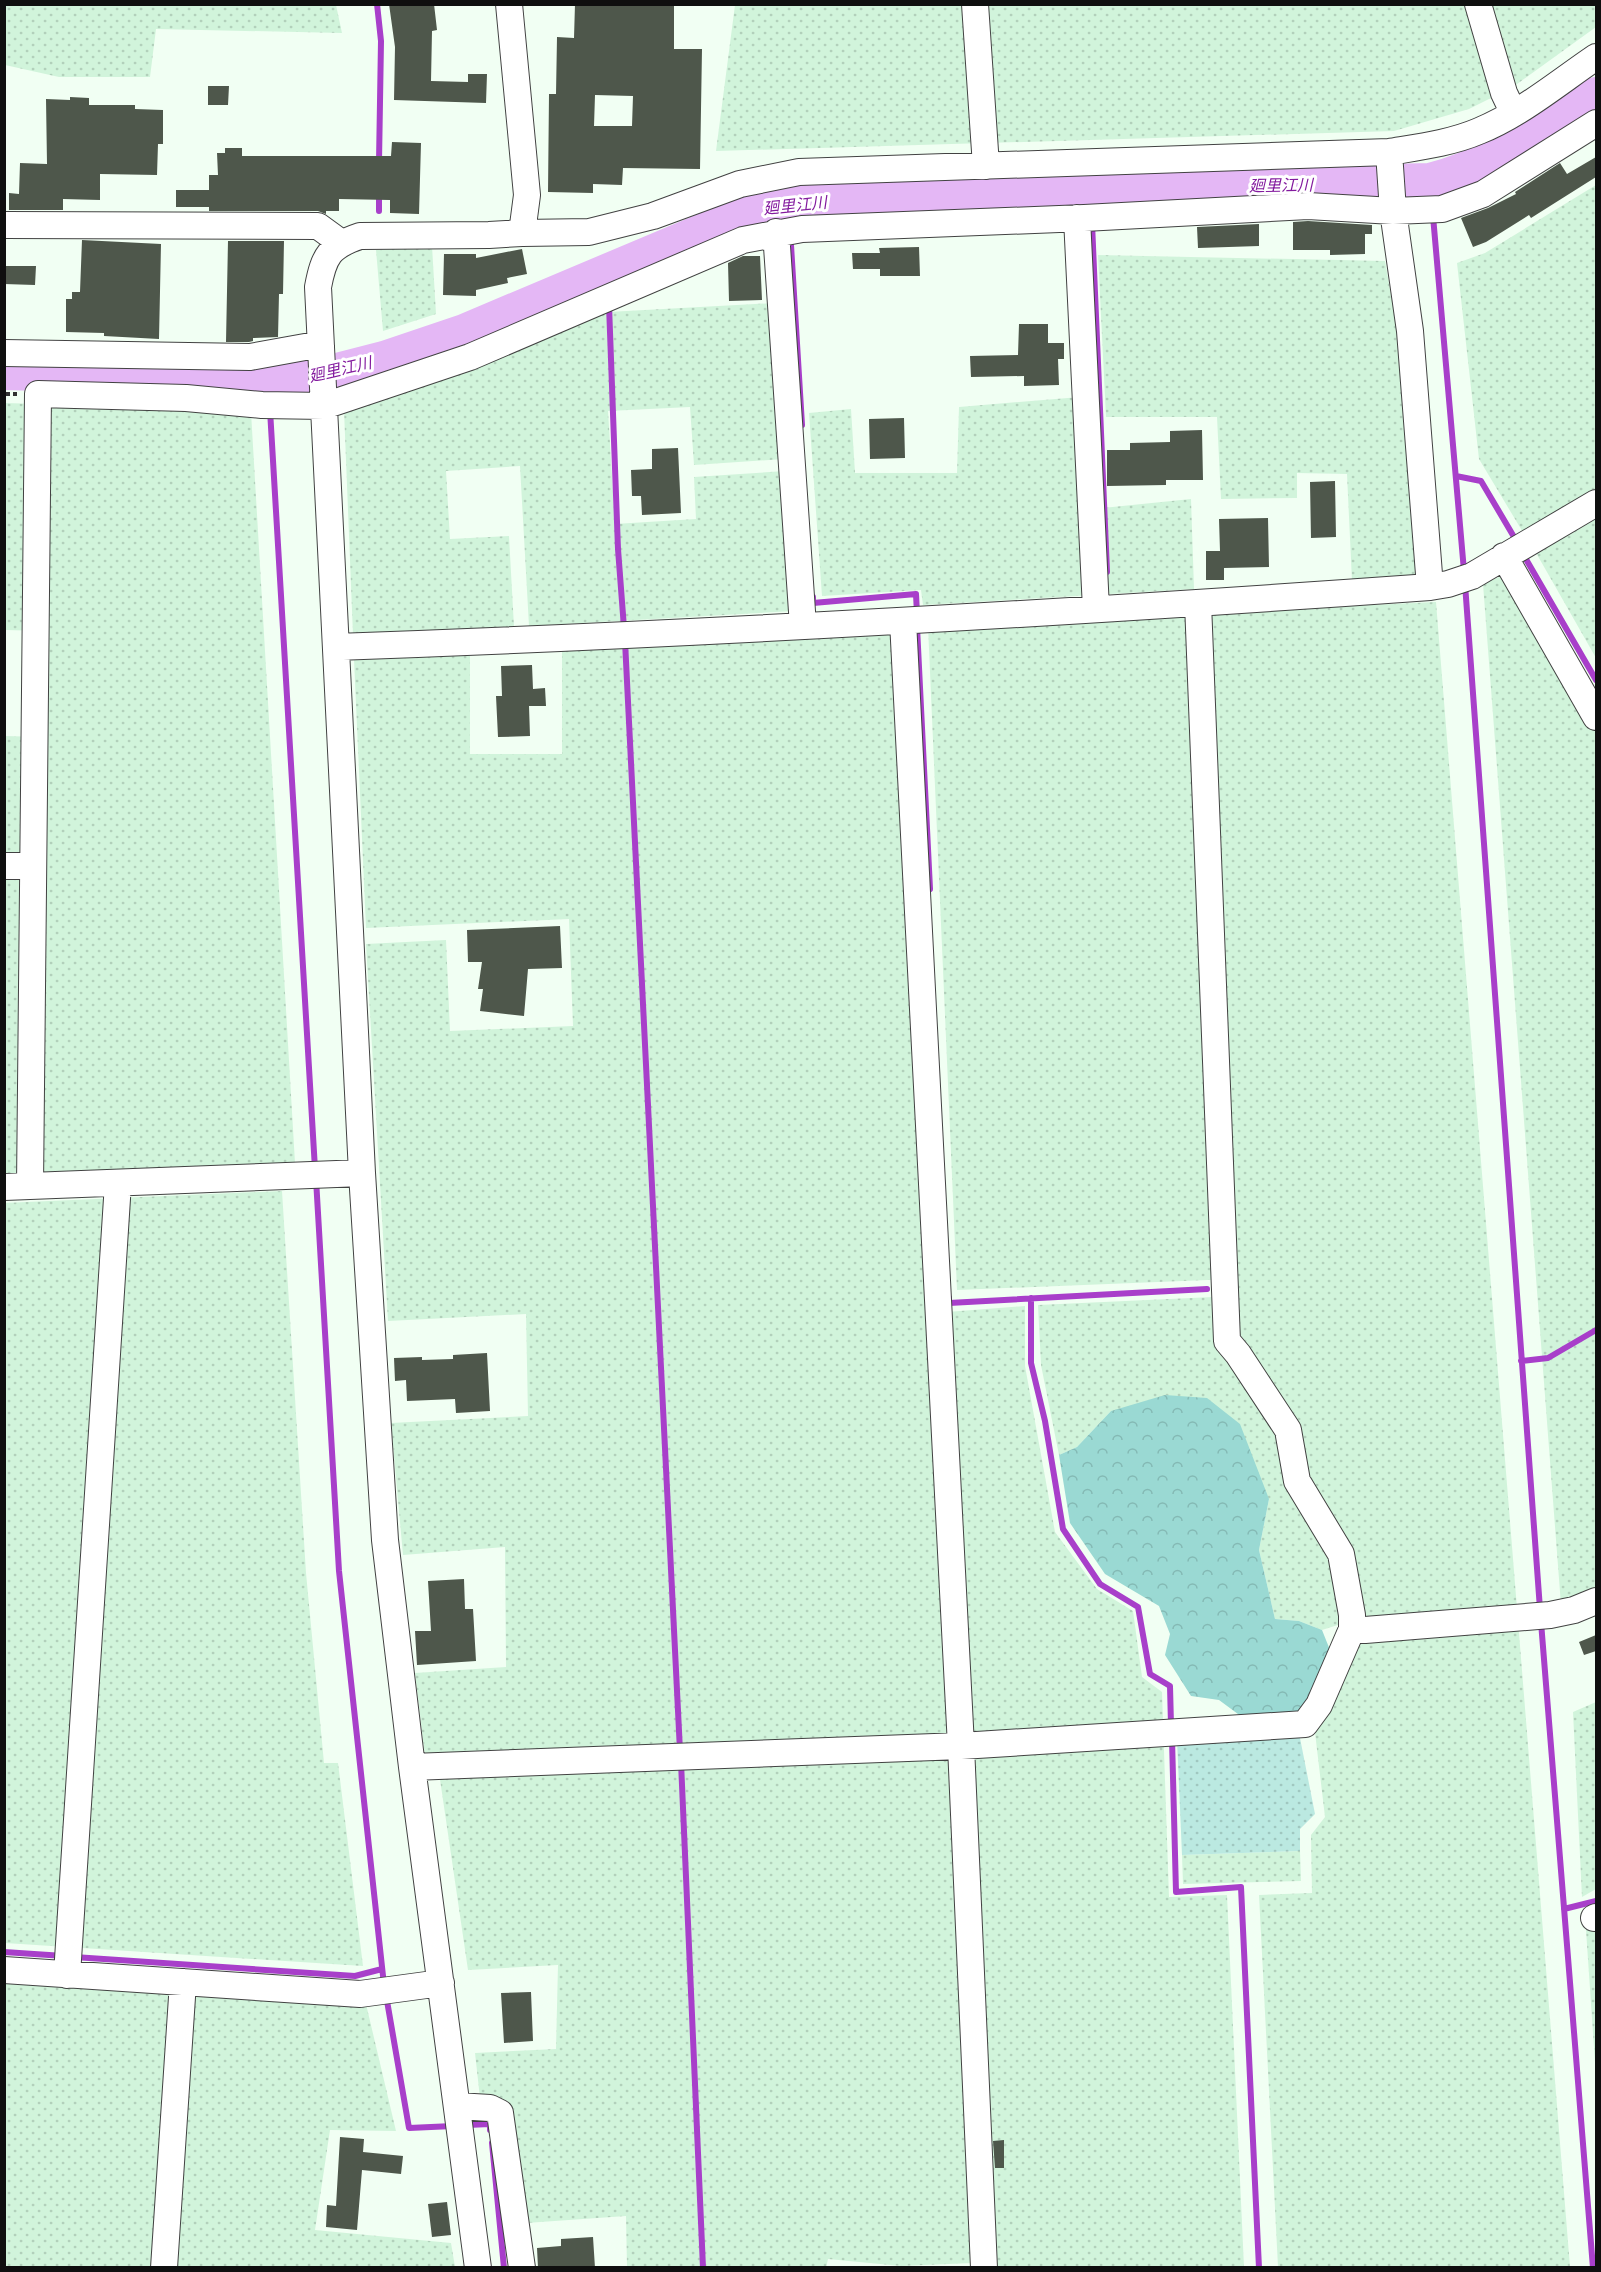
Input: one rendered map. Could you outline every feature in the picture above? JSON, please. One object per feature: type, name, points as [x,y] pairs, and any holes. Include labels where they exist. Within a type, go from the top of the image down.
[{"type":"street","points":[[509,4],[527,195],[522,233]]},
{"type":"street","points":[[975,4],[986,166]]},
{"type":"street","points":[[1478,4],[1504,93],[1513,112]]},
{"type":"street","points":[[478,2268],[412,1767],[385,1540],[362,1173],[318,287],[322,265],[340,242],[360,236],[589,232],[653,216],[740,183],[799,172],[1390,158],[1479,131],[1513,112],[1596,57]]},
{"type":"street","points":[[30,1186],[38,394],[186,398],[270,405],[324,406],[470,357],[743,240],[776,232],[802,228],[1308,206],[1434,209],[1483,194],[1596,123]]},
{"type":"street","points":[[1390,158],[1393,208],[1410,331],[1439,585]]},
{"type":"street","points":[[1087,217],[1096,609]]},
{"type":"street","points":[[4,225],[318,226],[340,242]]},
{"type":"street","points":[[776,232],[803,626]]},
{"type":"street","points":[[4,353],[250,357],[321,346]]},
{"type":"street","points":[[336,647],[625,636],[912,620],[1198,603],[1439,585],[1472,576],[1596,503]]},
{"type":"street","points":[[1514,550],[1596,717]]},
{"type":"street","points":[[412,1767],[961,1746],[1305,1724],[1319,1705],[1352,1629],[1352,1615],[1341,1554],[1297,1480],[1288,1430],[1227,1341],[1198,603]]},
{"type":"street","points":[[912,620],[984,2268]]},
{"type":"street","points":[[4,866],[33,866]]},
{"type":"street","points":[[4,1187],[362,1173]]},
{"type":"street","points":[[68,1963],[118,1183]]},
{"type":"street","points":[[1352,1629],[1365,1630],[1541,1616],[1574,1610],[1596,1601]]},
{"type":"street","points":[[4,1970],[68,1963],[183,1982],[360,1994],[441,1983]]},
{"type":"street","points":[[164,2268],[183,1982]]},
{"type":"street","points":[[459,2119],[490,2108],[500,2113],[522,2268]]},
{"type":"green space","points":[[5,4],[336,5],[342,33],[156,29],[150,77],[59,77],[5,65]]},
{"type":"green space","points":[[735,5],[1596,5],[1596,27],[1513,87],[1469,109],[1394,131],[716,151]]},
{"type":"green space","points":[[1596,185],[1596,491],[1524,534],[1479,459],[1457,263],[1485,253]]},
{"type":"green space","points":[[432,246],[436,314],[383,331],[376,250]]},
{"type":"green space","points":[[1098,255],[1385,261],[1397,329],[1417,577],[1352,581],[1347,474],[1297,473],[1297,498],[1221,499],[1217,417],[1106,417]]},
{"type":"green space","points":[[775,303],[784,459],[694,465],[690,407],[608,411],[615,524],[696,519],[694,477],[785,471],[794,611],[529,626],[520,466],[446,471],[450,539],[509,536],[514,627],[353,635],[344,410],[590,313]]},
{"type":"green space","points":[[1080,397],[1083,510],[1191,499],[1194,589],[923,605],[921,590],[822,596],[809,413],[851,409],[855,473],[957,473],[959,407]]},
{"type":"green space","points":[[4,403],[251,412],[295,1163],[5,1174],[5,736],[42,737],[43,631],[5,630]]},
{"type":"green space","points":[[1596,516],[1596,658],[1535,551]]},
{"type":"green space","points":[[1506,574],[1596,733],[1596,1590],[1561,1605],[1483,584]]},
{"type":"green space","points":[[1436,602],[1570,2267],[1278,2267],[1259,1895],[1312,1893],[1311,1835],[1325,1817],[1314,1724],[1363,1635],[1235,1338],[1232,1279],[957,1290],[928,626]]},
{"type":"green space","points":[[895,633],[972,2263],[901,2266],[828,2259],[826,2268],[627,2267],[626,2216],[526,2223],[508,2101],[480,2098],[475,2053],[556,2049],[558,1965],[468,1970],[437,1759],[425,1756],[415,1673],[506,1667],[505,1547],[403,1555],[391,1423],[528,1416],[526,1314],[388,1321],[366,944],[446,940],[450,1031],[573,1026],[569,919],[366,928],[354,659],[470,651],[470,754],[562,754],[562,651]]},
{"type":"green space","points":[[282,1191],[306,1573],[324,1763],[338,1763],[363,1966],[5,1943],[4,1203]]},
{"type":"green space","points":[[1213,1297],[1220,1353],[1234,1361],[1280,1430],[1331,1557],[1344,1623],[1322,1630],[1299,1621],[1275,1619],[1259,1550],[1269,1499],[1111,1411],[1077,1447],[1059,1455],[1041,1365],[1038,1305]]},
{"type":"green space","points":[[1025,1306],[1025,1366],[1055,1532],[1097,1589],[1133,1611],[1142,1677],[1162,1692],[1169,1897],[1227,1895],[1244,2267],[990,2267],[947,1312]]},
{"type":"green space","points":[[1165,1395],[1207,1398],[1240,1424],[1269,1499],[1259,1550],[1275,1619],[1299,1621],[1322,1630],[1332,1655],[1314,1698],[1295,1715],[1242,1717],[1219,1700],[1191,1696],[1165,1655],[1170,1634],[1159,1606],[1105,1574],[1070,1523],[1059,1455],[1077,1447],[1111,1411]]},
{"type":"green space","points":[[1596,1702],[1596,1889],[1582,1897],[1573,1712]]},
{"type":"green space","points":[[1300,1851],[1301,1881],[1183,1884],[1182,1855]]},
{"type":"green space","points":[[1596,1924],[1596,2077],[1586,1930]]},
{"type":"green space","points":[[4,1978],[366,2004],[396,2131],[330,2130],[315,2230],[451,2243],[455,2267],[5,2267]]},
{"type":"shaded area","points":[[1299,1733],[1315,1814],[1300,1829],[1300,1851],[1182,1855],[1177,1739]]},
{"type":"building","points":[[389,4],[434,4],[437,30],[432,31],[431,81],[468,82],[468,74],[487,74],[486,103],[394,100],[395,47]]},
{"type":"building","points":[[575,4],[674,4],[674,49],[702,49],[700,169],[623,168],[622,185],[593,184],[593,193],[548,192],[549,94],[556,94],[557,37],[574,38]],"holes":[[[595,95],[633,96],[632,126],[594,126]]]},
{"type":"building","points":[[208,86],[229,86],[228,105],[208,105]]},
{"type":"building","points":[[70,97],[89,98],[89,105],[135,105],[135,109],[163,110],[163,144],[158,144],[157,175],[100,174],[100,200],[63,199],[63,210],[9,210],[9,193],[19,194],[20,163],[47,164],[46,99],[70,100]]},
{"type":"building","points":[[392,142],[421,143],[419,214],[390,213],[390,200],[339,199],[339,211],[326,211],[326,214],[318,211],[209,211],[209,207],[176,207],[176,190],[209,190],[209,175],[218,175],[217,153],[225,153],[225,148],[242,148],[242,156],[391,156]]},
{"type":"building","points":[[1596,157],[1596,177],[1531,218],[1529,215],[1486,242],[1473,247],[1461,218],[1516,194],[1515,192],[1560,163],[1567,174]]},
{"type":"building","points":[[1293,222],[1372,225],[1372,234],[1365,234],[1365,254],[1330,255],[1330,250],[1293,250]]},
{"type":"building","points":[[1259,224],[1259,246],[1198,248],[1197,227]]},
{"type":"building","points":[[82,240],[161,244],[159,339],[104,336],[104,333],[66,332],[66,299],[72,299],[72,292],[80,292]]},
{"type":"building","points":[[228,241],[284,241],[283,294],[279,294],[278,337],[253,338],[253,341],[249,342],[226,342]]},
{"type":"building","points":[[919,247],[920,276],[880,276],[880,269],[853,269],[852,253],[880,253],[879,248]]},
{"type":"building","points":[[522,249],[527,274],[507,278],[508,283],[476,290],[476,296],[443,295],[444,254],[476,254],[476,258]]},
{"type":"building","points":[[743,256],[760,256],[762,300],[729,301],[728,263]]},
{"type":"building","points":[[4,266],[36,266],[35,285],[4,284]]},
{"type":"building","points":[[1019,324],[1048,324],[1048,343],[1064,343],[1064,359],[1058,359],[1059,385],[1024,386],[1024,376],[971,377],[970,356],[1018,355]]},
{"type":"building","points":[[904,418],[905,458],[870,459],[869,419]]},
{"type":"building","points":[[1202,430],[1203,480],[1166,480],[1166,485],[1107,486],[1107,450],[1130,450],[1130,443],[1170,442],[1170,431]]},
{"type":"building","points":[[678,448],[681,513],[642,515],[641,496],[632,496],[631,470],[652,469],[652,449]]},
{"type":"building","points":[[1335,481],[1336,537],[1311,538],[1310,482]]},
{"type":"building","points":[[1268,518],[1269,567],[1224,568],[1224,580],[1206,580],[1206,551],[1220,551],[1219,519]]},
{"type":"building","points":[[532,665],[533,689],[545,688],[546,706],[529,706],[530,736],[498,737],[496,696],[502,696],[501,666]]},
{"type":"building","points":[[560,926],[562,968],[528,969],[524,1016],[480,1011],[483,989],[478,989],[482,962],[468,962],[467,930]]},
{"type":"building","points":[[487,1353],[490,1411],[456,1413],[455,1399],[407,1401],[406,1380],[395,1381],[394,1358],[453,1359],[453,1355]]},
{"type":"building","points":[[464,1579],[465,1609],[473,1609],[476,1661],[417,1665],[415,1631],[431,1631],[428,1581]]},
{"type":"building","points":[[1596,1635],[1596,1651],[1584,1655],[1579,1642]]},
{"type":"building","points":[[531,1992],[533,2041],[504,2043],[501,1993]]},
{"type":"building","points":[[340,2137],[364,2139],[363,2152],[403,2156],[401,2174],[362,2170],[357,2230],[326,2227],[327,2205],[336,2206]]},
{"type":"building","points":[[1004,2140],[1004,2168],[995,2168],[993,2141]]},
{"type":"building","points":[[447,2202],[451,2235],[432,2237],[428,2204]]},
{"type":"building","points":[[593,2237],[595,2268],[538,2268],[537,2248],[561,2246],[561,2239]]},
{"type":"waterway","points":[[377,4],[381,41],[379,162]]},
{"type":"waterway","name":"廻里江川","points":[[4,372],[188,377],[268,383],[314,377],[384,359],[464,332],[756,209],[786,203],[1248,185],[1430,181],[1495,156],[1596,95]]},
{"type":"waterway","points":[[1430,181],[1432,203]]},
{"type":"waterway","points":[[1091,190],[1092,212]]},
{"type":"waterway","points":[[379,194],[379,211]]},
{"type":"waterway","points":[[786,203],[789,216]]},
{"type":"waterway","points":[[1433,216],[1464,571]]},
{"type":"waterway","points":[[1092,223],[1107,572]]},
{"type":"waterway","points":[[791,245],[802,425]]},
{"type":"waterway","points":[[606,272],[608,292]]},
{"type":"waterway","points":[[609,305],[618,549],[624,628]]},
{"type":"waterway","points":[[268,383],[269,400]]},
{"type":"waterway","points":[[270,410],[315,1169]]},
{"type":"waterway","points":[[1456,476],[1481,481],[1517,542]]},
{"type":"waterway","points":[[1523,554],[1596,680]]},
{"type":"waterway","points":[[1465,584],[1540,1609]]},
{"type":"waterway","points":[[813,597],[813,603],[916,594],[917,614]]},
{"type":"waterway","points":[[917,627],[930,889]]},
{"type":"waterway","points":[[625,641],[680,1751]]},
{"type":"waterway","points":[[316,1179],[339,1571],[384,1985]]},
{"type":"waterway","points":[[949,1298],[949,1303],[1207,1289]]},
{"type":"waterway","points":[[1031,1298],[1031,1363],[1045,1421],[1063,1529],[1100,1584],[1138,1607],[1150,1674],[1170,1686],[1171,1725]]},
{"type":"waterway","points":[[1521,1361],[1548,1358],[1596,1330]]},
{"type":"waterway","points":[[1541,1622],[1593,2268]]},
{"type":"waterway","points":[[1172,1739],[1176,1892],[1241,1887],[1259,2268]]},
{"type":"waterway","points":[[681,1762],[703,2268]]},
{"type":"waterway","points":[[1564,1909],[1596,1901]]},
{"type":"waterway","points":[[4,1952],[64,1956]]},
{"type":"waterway","points":[[74,1957],[355,1976],[382,1969]]},
{"type":"waterway","points":[[386,1995],[409,2128],[453,2126]]},
{"type":"waterway","points":[[467,2125],[490,2124],[490,2130]]},
{"type":"waterway","points":[[492,2143],[504,2268]]}]
